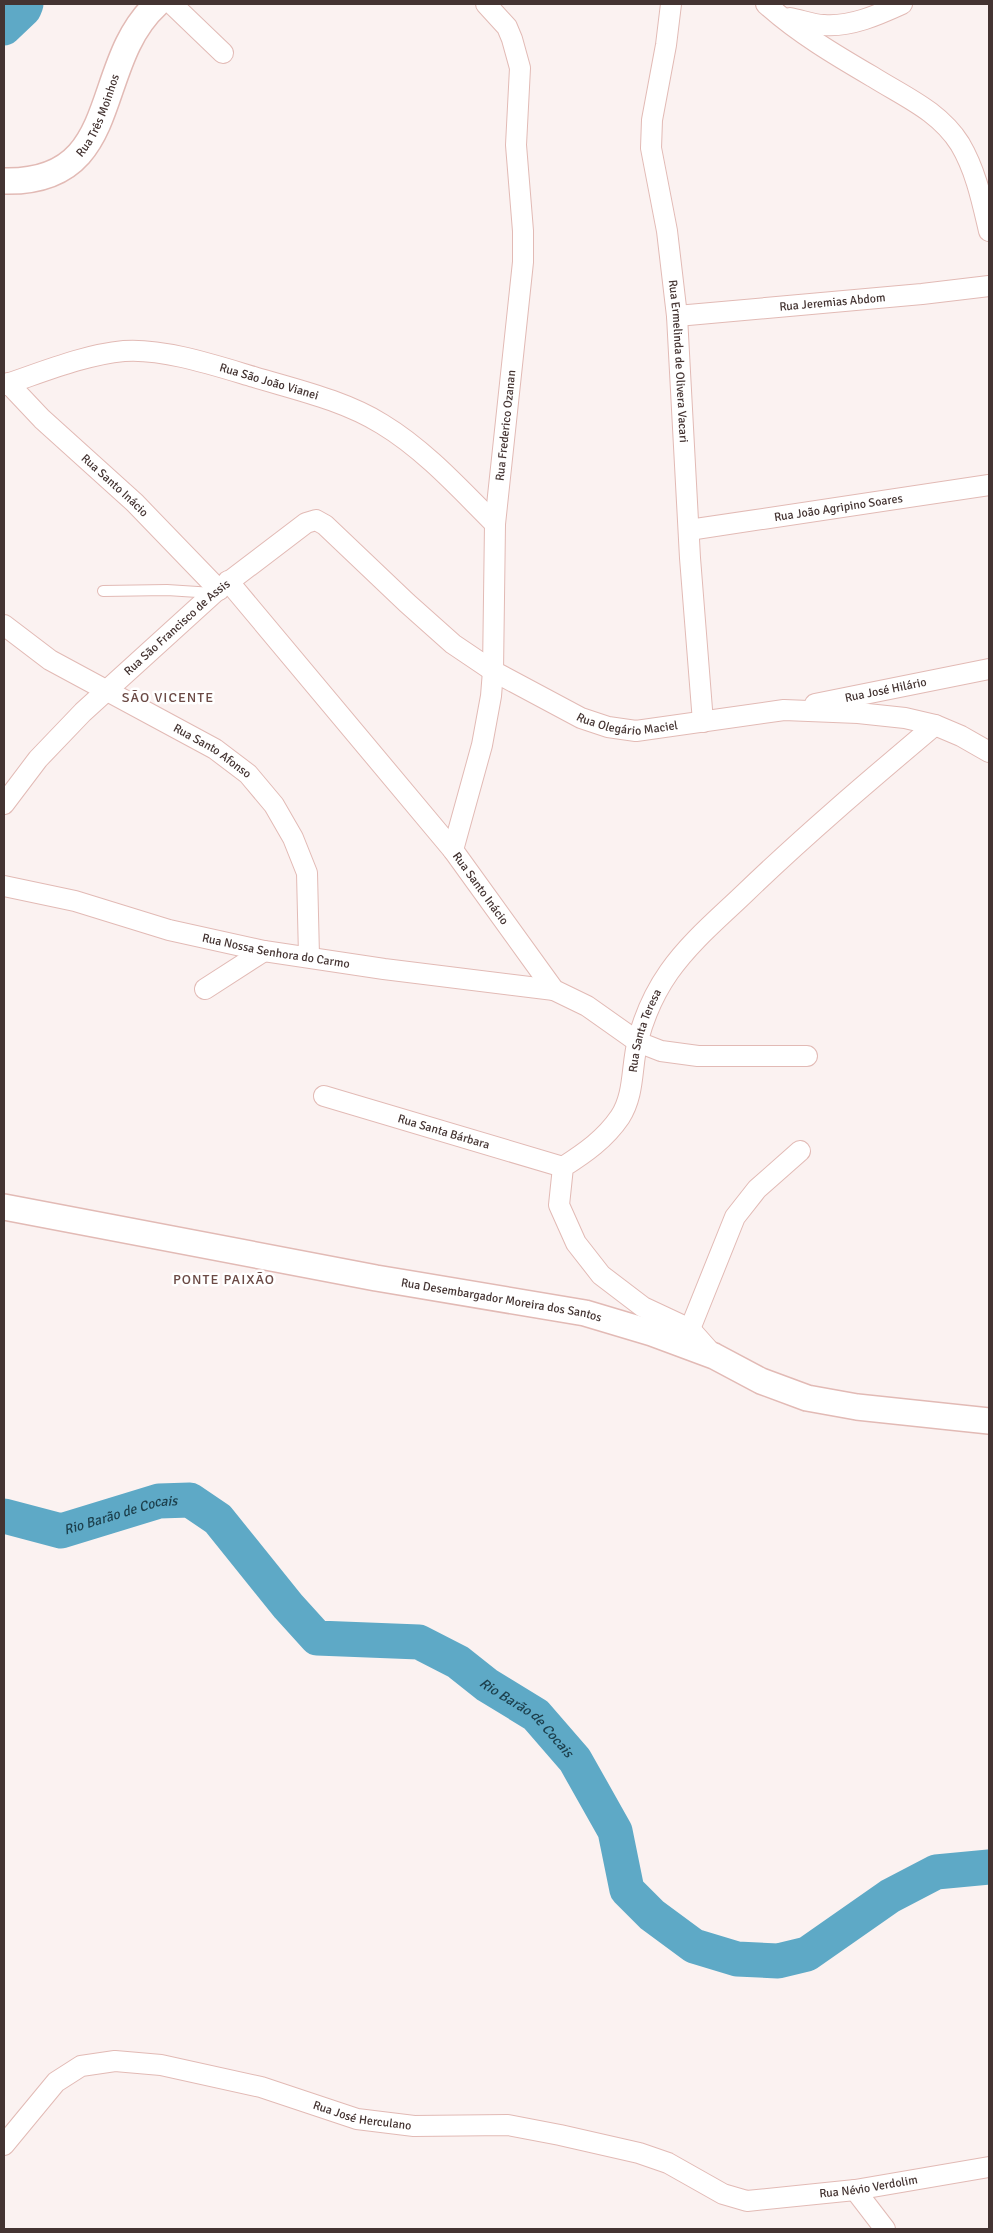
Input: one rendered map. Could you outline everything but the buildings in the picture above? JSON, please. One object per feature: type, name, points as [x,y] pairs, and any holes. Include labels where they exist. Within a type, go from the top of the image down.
[{"type":"street","name":"Rua Três Moinhos","points":[[4,181],[48,176],[64,168],[77,157],[91,139],[102,114],[126,44],[141,21],[157,4]]},
{"type":"street","points":[[172,4],[223,53]]},
{"type":"street","name":"Rua Ermelinda de Olivera Vacari","points":[[671,4],[666,45],[654,106],[650,148],[667,231],[677,316],[689,530],[703,722]]},
{"type":"street","points":[[772,9],[822,25],[835,26],[867,18],[902,4]]},
{"type":"street","name":"Rua Frederico Ozanan","points":[[453,850],[482,745],[493,671],[496,524],[524,249],[516,145],[520,68],[510,33],[489,5]]},
{"type":"street","points":[[772,9],[851,64],[920,104],[940,120],[959,143],[969,160],[989,231]]},
{"type":"street","name":"Rua Jeremias Abdom","points":[[677,316],[922,294],[989,286]]},
{"type":"street","name":"Rua São João Vianei","points":[[6,384],[94,356],[125,351],[153,352],[236,372],[326,398],[381,423],[419,450],[496,524]]},
{"type":"street","name":"Rua Santo Inácio","points":[[6,384],[135,503],[220,588],[453,850],[554,990],[588,1006],[638,1042],[661,1051],[698,1056],[807,1056]]},
{"type":"street","name":"Rua João Agripino Soares","points":[[689,530],[989,485]]},
{"type":"street","name":"Rua São Francisco de Assis","points":[[4,804],[38,759],[106,691],[220,588],[306,523],[316,520],[325,525]]},
{"type":"street","name":"Rua Olegário Maciel","points":[[325,525],[446,638],[493,671],[581,718],[608,727],[636,731],[784,710],[877,715],[905,718],[935,725],[961,736],[989,752]]},
{"type":"street","name":"Rua Santo Afonso","points":[[4,625],[50,660],[215,749],[248,774],[274,805],[293,838],[307,873],[309,956]]},
{"type":"street","name":"Rua José Hilário","points":[[784,710],[989,669]]},
{"type":"street","name":"Rua Santa Teresa","points":[[564,1166],[587,1152],[621,1116],[631,1088],[638,1042],[656,995],[669,972],[695,941],[807,833],[935,725]]},
{"type":"street","name":"Rua Nossa Senhora do Carmo","points":[[4,886],[75,901],[169,930],[264,951],[309,956],[384,970],[554,990]]},
{"type":"street","points":[[205,989],[264,951]]},
{"type":"street","name":"Rua Santa Bárbara","points":[[324,1096],[564,1166]]},
{"type":"street","points":[[690,1329],[735,1217],[757,1189],[800,1151]]},
{"type":"street","points":[[564,1166],[559,1204],[576,1243],[601,1276],[644,1307],[690,1329],[714,1356]]},
{"type":"street","name":"Rua Desembargador Moreira dos Santos","points":[[4,1207],[376,1278],[585,1313],[652,1333],[714,1356],[761,1381],[807,1398],[857,1407],[989,1421]]},
{"type":"street","name":"Rua José Herculano","points":[[4,2145],[56,2082],[81,2066],[115,2061],[161,2065],[260,2087],[357,2119],[414,2126],[508,2125],[560,2135],[668,2163],[723,2194],[747,2201]]},
{"type":"street","name":"Rua Névio Verdolim","points":[[747,2201],[854,2190],[989,2167]]},
{"type":"street","points":[[854,2190],[885,2229]]},
{"type":"lane","points":[[103,591],[220,588]]},
{"type":"waterway","name":"Rio Barão de Cocais","points":[[4,28],[24,9],[26,4]]},
{"type":"waterway","name":"Rio Barão de Cocais","points":[[4,1516],[61,1531],[159,1501],[190,1500],[218,1519],[288,1606],[317,1638],[419,1642],[458,1662],[487,1685],[536,1715],[575,1760],[615,1831],[627,1890],[652,1915],[694,1946],[737,1959],[778,1961],[807,1954],[890,1896],[936,1872],[989,1867]]},
{"type":"district","name":"SÃO VICENTE","points":[[168,697]]},
{"type":"district","name":"PONTE PAIXÃO","points":[[224,1279]]}]
